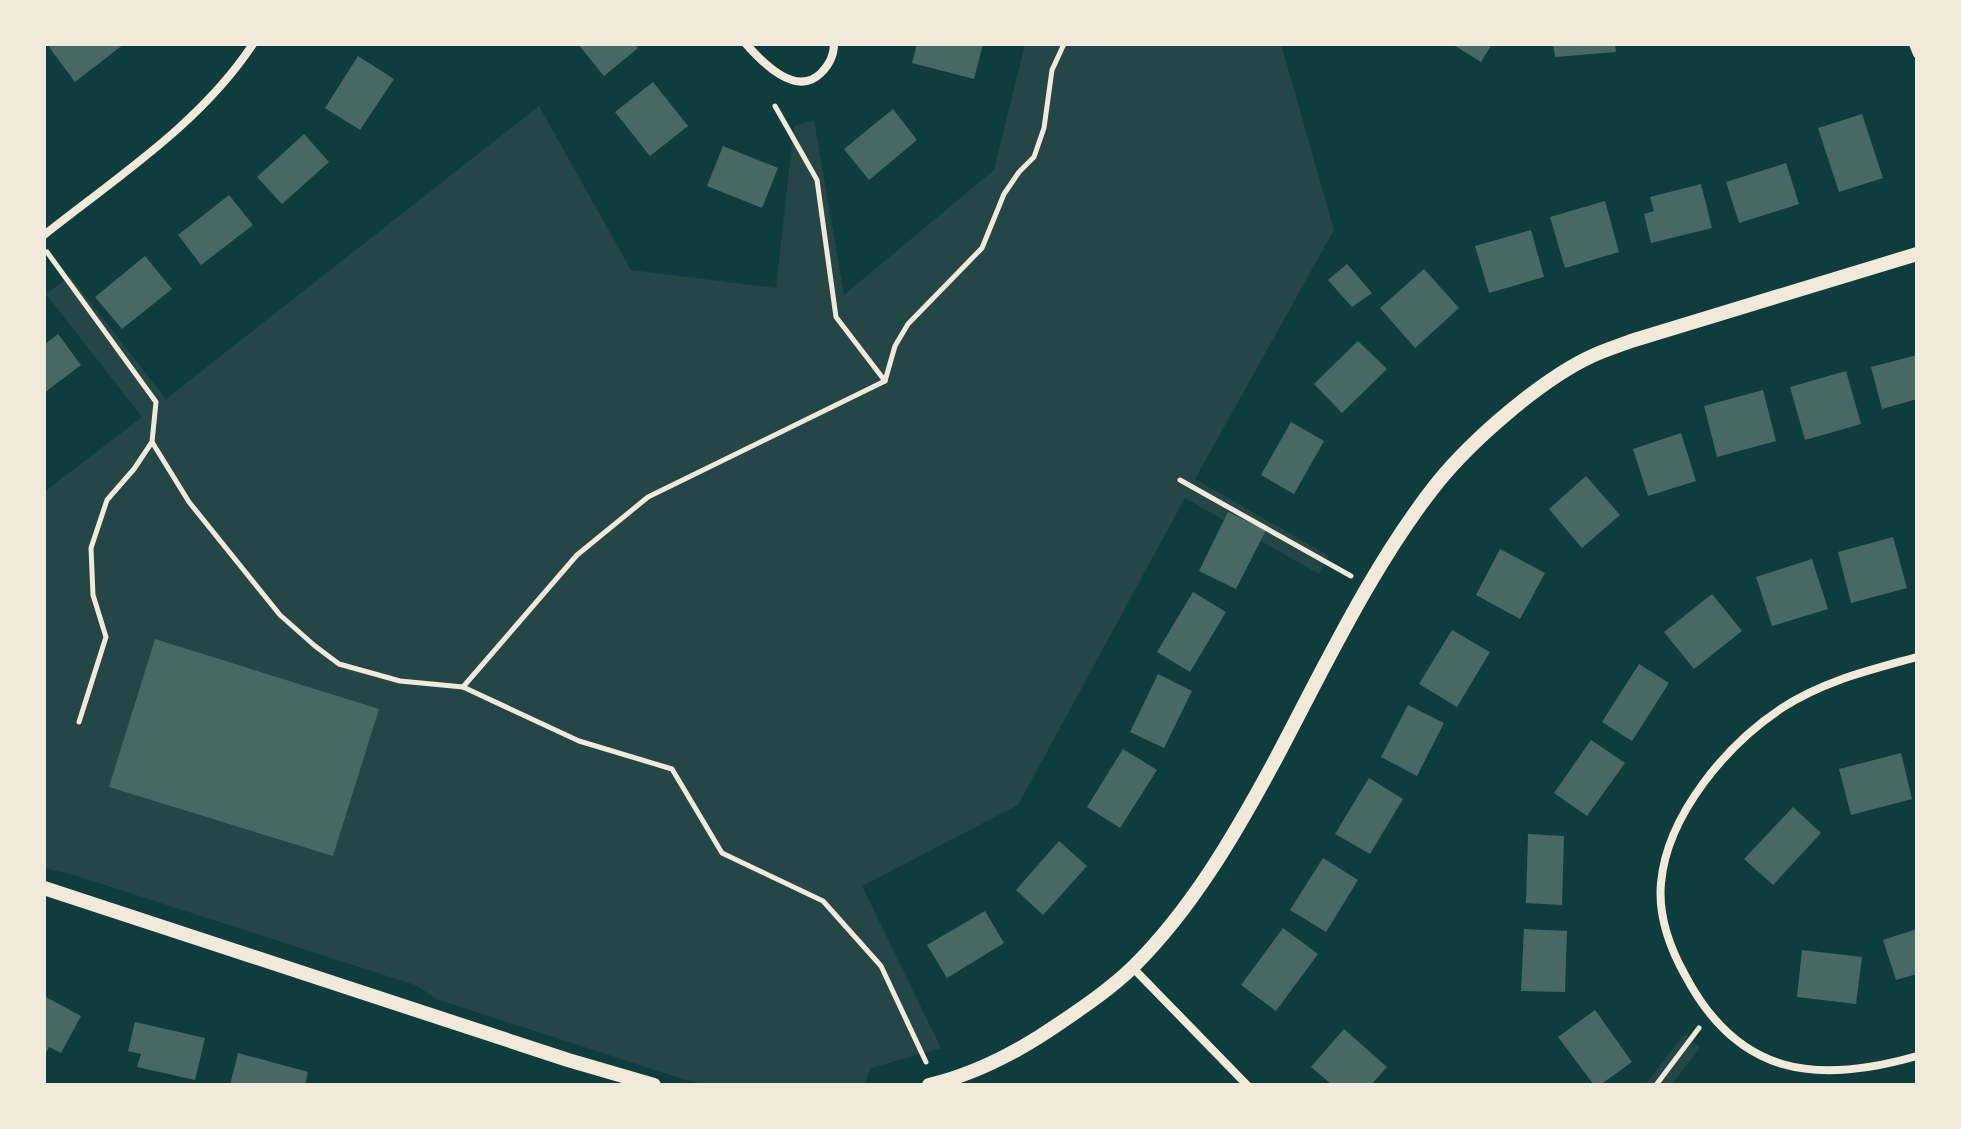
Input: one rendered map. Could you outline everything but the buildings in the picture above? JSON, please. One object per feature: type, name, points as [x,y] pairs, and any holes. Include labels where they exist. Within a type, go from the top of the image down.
[{"type":"street","points":[[44,235],[193,116],[219,90],[253,44]]},
{"type":"street","points":[[746,44],[772,71],[784,77],[805,80],[823,71],[832,56],[834,44]]},
{"type":"street","points":[[1913,44],[1917,54]]},
{"type":"street","points":[[932,1084],[992,1062],[1032,1042],[1089,1004],[1132,967],[1181,910],[1218,860],[1370,586],[1438,483],[1467,451],[1548,382],[1590,357],[1631,341],[1917,254]]},
{"type":"street","points":[[1917,657],[1842,678],[1804,694],[1758,726],[1728,755],[1683,815],[1665,863],[1661,904],[1678,963],[1709,1014],[1755,1052],[1787,1066],[1809,1071],[1855,1071],[1917,1056]]},
{"type":"street","points":[[44,888],[568,1060],[654,1085]]},
{"type":"street","points":[[1132,967],[1247,1085]]},
{"type":"path","points":[[463,687],[577,555],[648,497],[885,381],[895,346],[908,324],[982,248],[1004,194],[1034,157],[1044,128],[1052,70],[1064,44]]},
{"type":"path","points":[[775,106],[817,180],[836,317],[885,381]]},
{"type":"path","points":[[44,248],[156,402],[152,442],[107,500],[91,548],[93,595],[106,637],[79,722]]},
{"type":"path","points":[[152,442],[189,502],[280,615],[339,664],[400,681],[463,687],[579,741],[672,769],[722,853],[823,901],[881,966],[932,1084]]},
{"type":"path","points":[[1180,480],[1370,586]]},
{"type":"path","points":[[1656,1085],[1709,1014]]},
{"type":"shaded area","points":[[1025,44],[1281,44],[1334,230],[1195,479],[1329,556],[1319,574],[1185,498],[1018,805],[862,886],[941,1048],[871,1068],[864,1085],[713,1085],[689,1081],[436,999],[418,986],[44,868],[44,492],[142,417],[46,294],[70,276],[166,399],[539,106],[631,270],[776,288],[794,126],[814,120],[844,295],[994,170]]},
{"type":"shaded area","points":[[1685,1033],[1700,1048],[1671,1085],[1645,1085]]}]
